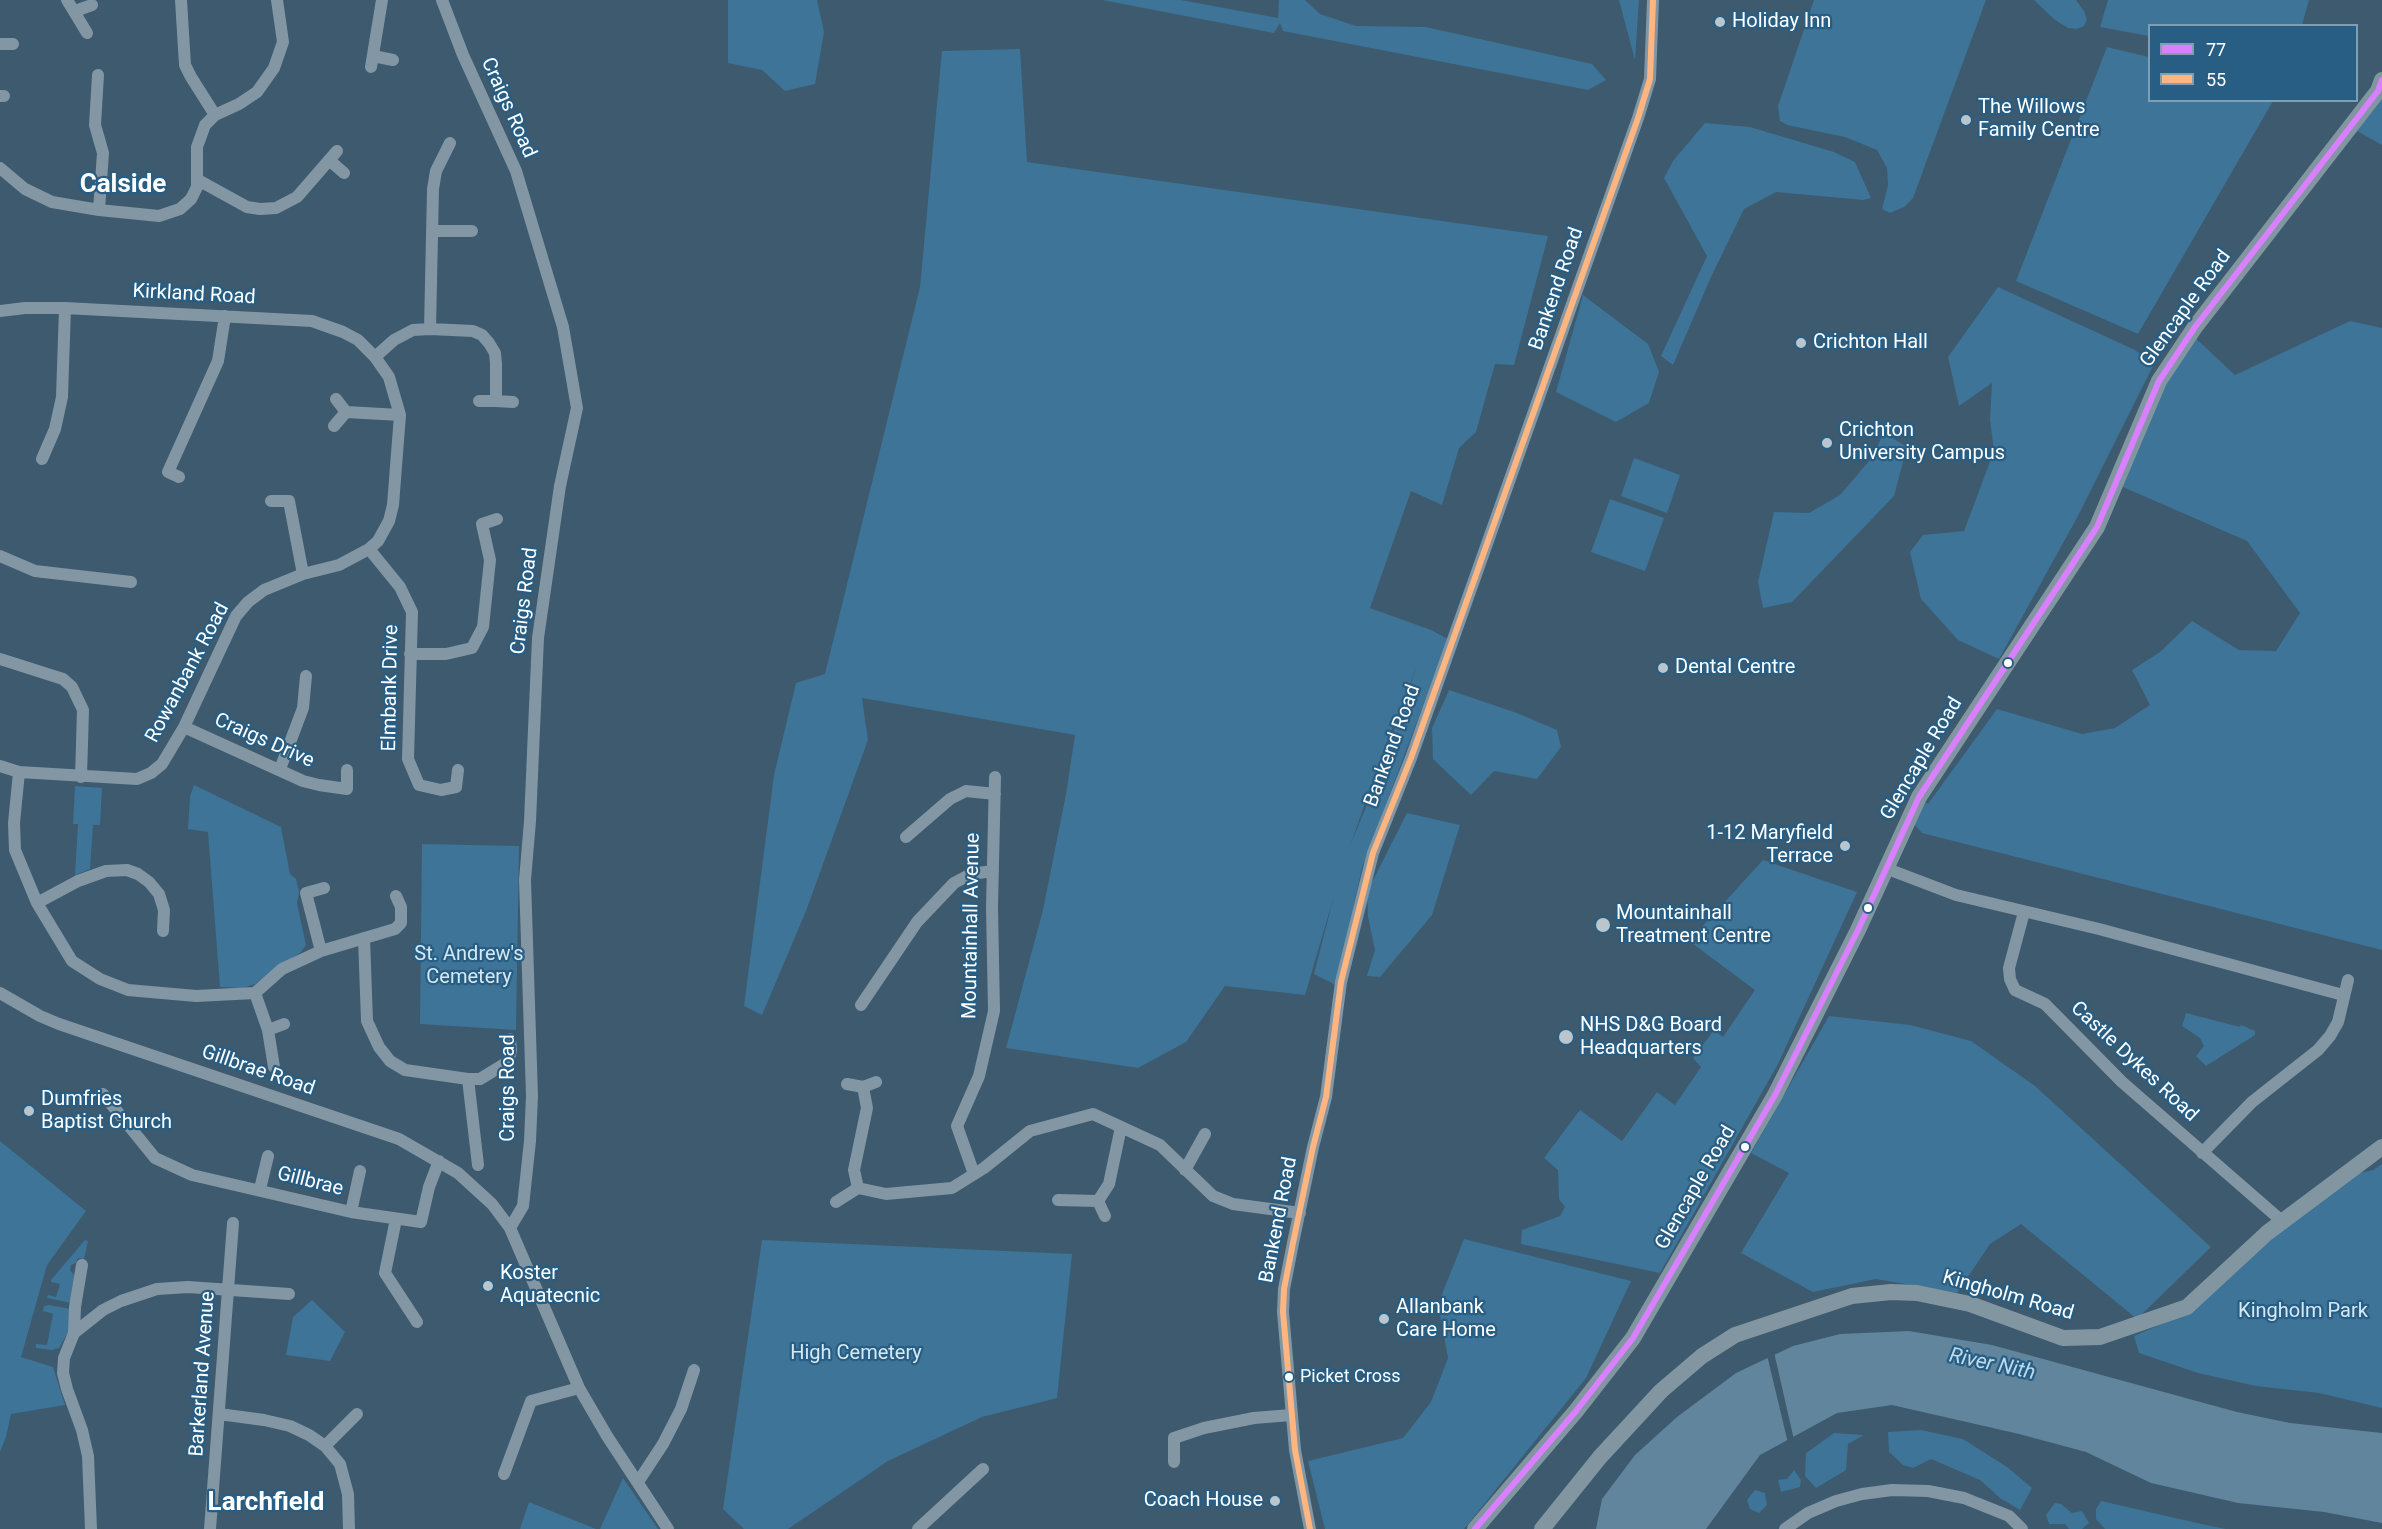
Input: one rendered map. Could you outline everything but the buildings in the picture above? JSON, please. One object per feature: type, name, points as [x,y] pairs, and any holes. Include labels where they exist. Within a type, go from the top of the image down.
[{"type":"main road","name":"Glencaple Road","points":[[1475,1529],[1576,1411],[1633,1338],[1774,1095],[1858,930],[1919,797],[2097,527],[2159,381],[2195,327],[2378,91],[2382,80]]},
{"type":"main road","name":"Kingholm Road","points":[[1542,1529],[1606,1449],[1661,1391],[1719,1344],[1752,1328],[1852,1296],[1891,1292],[1917,1293],[1970,1304],[2063,1338],[2100,1337],[2187,1307],[2247,1250],[2382,1147]]},
{"type":"street","points":[[68,0],[87,33]]},
{"type":"street","points":[[181,0],[185,65],[215,115]]},
{"type":"street","points":[[0,168],[26,189],[52,202],[99,210],[166,215],[186,205],[195,193],[198,180],[197,151],[205,125],[215,115],[248,98],[264,84],[274,69],[283,42],[277,0]]},
{"type":"street","points":[[382,0],[372,62],[393,60]]},
{"type":"street","name":"Craigs Road","points":[[442,0],[463,55],[516,171],[562,327],[577,408],[560,486],[538,638],[530,821],[525,880],[532,1096],[530,1141],[524,1206],[510,1228]]},
{"type":"street","name":"Bankend Road","points":[[1310,1529],[1300,1484],[1291,1414],[1283,1312],[1284,1289],[1326,1097],[1341,982],[1373,853],[1411,758],[1638,118],[1650,79],[1653,0]]},
{"type":"street","points":[[75,11],[92,5]]},
{"type":"street","points":[[98,75],[95,125],[103,153],[99,210]]},
{"type":"street","points":[[430,329],[433,189],[436,171],[450,143]]},
{"type":"street","points":[[198,180],[247,207],[268,209],[283,206],[297,197],[333,156],[344,173]]},
{"type":"street","points":[[432,231],[472,231]]},
{"type":"street","name":"Kirkland Road","points":[[0,311],[25,308],[65,308],[312,321],[358,340],[375,357],[389,377],[400,415]]},
{"type":"street","points":[[42,459],[55,429],[62,397],[65,308]]},
{"type":"street","points":[[156,466],[174,475],[218,361],[225,316]]},
{"type":"street","points":[[375,357],[402,334],[413,330],[473,331],[482,335],[495,353],[496,401]]},
{"type":"street","points":[[336,399],[346,412],[400,415]]},
{"type":"street","points":[[479,401],[513,402]]},
{"type":"street","points":[[333,426],[346,412]]},
{"type":"street","name":"Rowanbank Road","points":[[0,766],[19,772],[137,779],[151,773],[162,764],[184,727],[236,616],[248,602],[264,590],[303,574],[339,565],[369,549],[383,534],[393,505],[400,415]]},
{"type":"street","points":[[271,501],[289,501],[303,574]]},
{"type":"street","points":[[410,654],[446,654],[472,648],[483,627],[490,560],[482,524],[497,519]]},
{"type":"street","name":"Elmbank Drive","points":[[369,549],[407,598],[412,612],[408,759],[419,785],[441,790],[456,787],[458,770]]},
{"type":"street","points":[[0,556],[35,571],[131,582]]},
{"type":"street","points":[[0,659],[63,679],[72,687],[80,699],[83,710],[81,777]]},
{"type":"street","points":[[279,769],[303,708],[310,697],[306,676]]},
{"type":"street","name":"Craigs Drive","points":[[184,727],[303,781],[347,789],[347,770]]},
{"type":"street","points":[[19,772],[14,823],[15,850],[37,903],[72,961],[100,979],[128,990],[196,996],[255,993],[282,969],[321,951],[395,929],[401,923],[401,907],[396,896]]},
{"type":"street","name":"Mountainhall Avenue","points":[[974,1174],[957,1126],[979,1076],[994,1011],[995,777]]},
{"type":"street","points":[[906,837],[950,799],[966,791],[995,794]]},
{"type":"street","points":[[1885,868],[1956,895],[2099,930],[2343,995]]},
{"type":"street","points":[[37,903],[78,881],[106,871],[127,870],[149,882],[159,894],[164,909],[164,931]]},
{"type":"street","points":[[861,1005],[917,922],[954,883],[971,874],[993,871]]},
{"type":"street","points":[[321,951],[306,893],[324,888]]},
{"type":"street","name":"Castle Dykes Road","points":[[2025,912],[2009,968],[2010,979],[2015,990],[2045,1004],[2122,1082],[2283,1222]]},
{"type":"street","points":[[364,938],[368,1021],[379,1047],[390,1061],[405,1070],[432,1076],[480,1079],[508,1062],[511,1052],[510,1039]]},
{"type":"street","points":[[2202,1153],[2252,1102],[2318,1050],[2330,1036],[2338,1022],[2348,980]]},
{"type":"street","name":"Gillbrae Road","points":[[0,993],[58,1024],[399,1139],[458,1173],[492,1204],[510,1228]]},
{"type":"street","points":[[255,993],[268,1030],[274,1067]]},
{"type":"street","points":[[268,1030],[284,1024]]},
{"type":"street","points":[[468,1079],[478,1165]]},
{"type":"street","points":[[847,1084],[863,1087],[876,1082]]},
{"type":"street","points":[[858,1188],[854,1170],[867,1108],[863,1087]]},
{"type":"street","name":"Gillbrae","points":[[103,1094],[155,1158],[192,1175],[351,1212],[421,1221],[429,1187],[439,1161]]},
{"type":"street","points":[[836,1202],[858,1188],[886,1194],[952,1188],[1030,1131],[1093,1114],[1160,1145],[1213,1196],[1233,1204],[1300,1212]]},
{"type":"street","points":[[1098,1201],[1109,1184],[1121,1127]]},
{"type":"street","points":[[1185,1170],[1204,1134]]},
{"type":"street","name":"Gillbrae","points":[[260,1190],[268,1155]]},
{"type":"street","name":"Gillbrae","points":[[351,1212],[360,1171]]},
{"type":"street","points":[[1058,1200],[1098,1201]]},
{"type":"street","points":[[1098,1201],[1106,1216]]},
{"type":"street","points":[[396,1218],[385,1273],[417,1322]]},
{"type":"street","name":"Barkerland Avenue","points":[[210,1529],[233,1223]]},
{"type":"street","points":[[510,1228],[579,1388],[607,1436],[668,1529]]},
{"type":"street","points":[[82,1265],[75,1307],[75,1333],[64,1358],[63,1373],[88,1456],[91,1529]]},
{"type":"street","points":[[75,1333],[103,1310],[121,1300],[157,1289],[188,1287],[289,1294]]},
{"type":"street","points":[[638,1482],[663,1444],[681,1409],[694,1370]]},
{"type":"street","points":[[504,1474],[531,1401],[579,1388]]},
{"type":"street","points":[[219,1414],[290,1426],[325,1446],[339,1464],[348,1494],[349,1529]]},
{"type":"street","points":[[325,1446],[357,1414]]},
{"type":"street","points":[[1174,1462],[1174,1438],[1204,1428],[1254,1418],[1291,1414]]},
{"type":"street","points":[[918,1529],[983,1469]]},
{"type":"street","points":[[1785,1529],[1809,1513],[1836,1501],[1862,1494],[1892,1490],[1928,1491],[1964,1498],[2022,1529]]},
{"type":"green space","points":[[728,0],[817,0],[824,32],[815,84],[785,91],[762,70],[728,63]]},
{"type":"green space","points":[[1102,0],[1181,0],[1278,18],[1279,0],[1305,0],[1320,14],[1356,26],[1426,27],[1592,64],[1606,80],[1588,90],[1283,31],[1280,23],[1274,33]]},
{"type":"green space","points":[[1619,0],[1639,0],[1635,60]]},
{"type":"green space","points":[[1814,0],[1986,0],[1913,198],[1904,207],[1890,213],[1882,209],[1888,185],[1887,168],[1877,150],[1845,137],[1787,125],[1780,121],[1778,106]]},
{"type":"green space","points":[[2034,0],[2076,0],[2087,20],[2084,26],[2077,29],[2068,28],[2055,20]]},
{"type":"green space","points":[[2108,0],[2309,0],[2302,24],[2148,24],[2148,36],[2100,27]]},
{"type":"green space","points":[[2107,47],[2148,57],[2148,102],[2272,102],[2138,334],[2016,281]]},
{"type":"green space","points":[[1020,49],[1027,162],[1548,236],[1514,365],[1495,364],[1476,432],[1459,448],[1442,505],[1411,491],[1370,608],[1431,630],[1448,639],[1362,868],[1336,985],[1314,974],[1334,896],[1305,995],[1225,986],[1186,1042],[1138,1068],[1006,1048],[1043,910],[1075,735],[862,698],[868,740],[806,911],[762,1015],[744,1006],[774,775],[796,683],[825,674],[920,287],[942,51]],"holes":[[[1417,667],[1350,846],[1386,744]]]},
{"type":"green space","points":[[2382,90],[2382,145],[2350,127]]},
{"type":"green space","points":[[1705,123],[1750,127],[1834,152],[1855,162],[1871,198],[1863,200],[1776,192],[1744,209],[1711,277],[1673,365],[1661,356],[1707,256],[1664,178],[1673,161]]},
{"type":"green space","points":[[1998,287],[2135,350],[2154,364],[2078,516],[1999,659],[1958,640],[1921,599],[1910,552],[1923,535],[1964,531],[1994,451],[1990,420],[1992,383],[1959,406],[1948,357]]},
{"type":"green space","points":[[1583,295],[1648,344],[1659,372],[1649,403],[1616,422],[1556,392]]},
{"type":"green space","points":[[2350,321],[2382,328],[2382,950],[1922,833],[1909,818],[1919,797],[1928,804],[1997,709],[2082,734],[2115,728],[2150,705],[2132,670],[2160,652],[2192,621],[2239,650],[2276,651],[2300,613],[2247,541],[2116,484],[2191,334],[2235,375]]},
{"type":"green space","points":[[1884,433],[1907,447],[1894,496],[1792,602],[1763,608],[1758,582],[1774,512],[1809,513],[1840,495],[1870,460]]},
{"type":"green space","points":[[1634,458],[1680,475],[1667,513],[1621,496]]},
{"type":"green space","points":[[1610,499],[1664,518],[1645,571],[1591,552]]},
{"type":"green space","points":[[1449,690],[1517,713],[1557,730],[1561,747],[1537,779],[1494,771],[1471,795],[1433,759],[1432,728]]},
{"type":"green space","points":[[194,785],[281,827],[290,874],[296,879],[299,892],[297,903],[306,945],[301,952],[255,984],[243,988],[220,987],[208,832],[188,829],[190,796]]},
{"type":"green space","points":[[75,786],[102,788],[100,825],[93,825],[90,869],[75,875],[78,824],[73,824]]},
{"type":"green space","points":[[1407,813],[1460,825],[1432,915],[1380,977],[1367,976],[1375,950],[1368,917],[1367,892]]},
{"type":"green space","name":"St. Andrew's Cemetery","points":[[422,844],[519,846],[516,1030],[420,1024]]},
{"type":"green space","points":[[1763,860],[1857,892],[1778,1064],[1660,1273],[1521,1244],[1522,1230],[1560,1216],[1565,1207],[1559,1199],[1558,1170],[1544,1158],[1580,1110],[1622,1141],[1657,1092],[1675,1105],[1701,1067],[1693,1058],[1714,1030],[1723,1037],[1755,990],[1689,941]]},
{"type":"green space","points":[[2186,1013],[2240,1027],[2241,1025],[2255,1031],[2255,1035],[2206,1066],[2196,1056],[2204,1046],[2200,1038],[2182,1026]]},
{"type":"green space","points":[[1829,1016],[1910,1025],[1971,1041],[2035,1086],[2211,1247],[2137,1319],[2021,1224],[1990,1244],[1957,1293],[1876,1279],[1813,1292],[1741,1253],[1789,1173],[1751,1153]]},
{"type":"green space","points":[[0,1141],[86,1211],[47,1265],[21,1357],[53,1367],[65,1405],[11,1414],[0,1452]]},
{"type":"green space","name":"Kingholm Park","points":[[2382,1164],[2382,1408],[2319,1393],[2256,1386],[2198,1373],[2139,1353],[2134,1336],[2187,1313],[2343,1177],[2373,1170]]},
{"type":"green space","points":[[1464,1239],[1631,1281],[1586,1378],[1464,1529],[1325,1529],[1308,1461],[1403,1438],[1431,1402],[1448,1358],[1438,1304]]},
{"type":"green space","points":[[85,1240],[88,1241],[84,1259],[78,1258],[76,1263],[71,1265],[70,1270],[74,1275],[71,1303],[47,1298],[48,1295],[56,1297],[60,1284],[51,1282],[51,1280]]},
{"type":"green space","name":"High Cemetery","points":[[762,1240],[1072,1254],[1057,1398],[982,1417],[888,1461],[788,1529],[744,1529],[723,1509]]},
{"type":"green space","points":[[312,1300],[345,1332],[330,1361],[286,1355],[293,1317]]},
{"type":"green space","points":[[44,1306],[71,1309],[71,1327],[59,1348],[52,1350],[36,1348],[36,1344],[47,1345],[53,1314],[43,1311]]},
{"type":"green space","points":[[1921,1430],[1963,1439],[2007,1467],[2032,1488],[2020,1510],[2000,1498],[1980,1480],[1931,1459],[1913,1468],[1903,1465],[1889,1452],[1888,1432]]},
{"type":"green space","points":[[1834,1433],[1864,1435],[1848,1444],[1846,1470],[1816,1488],[1805,1476],[1806,1453]]},
{"type":"green space","points":[[1794,1470],[1801,1480],[1800,1487],[1781,1492],[1778,1480],[1787,1479]]},
{"type":"green space","points":[[623,1478],[658,1529],[600,1529]]},
{"type":"green space","points":[[1755,1490],[1765,1493],[1767,1505],[1759,1513],[1750,1509],[1747,1500]]},
{"type":"green space","points":[[2101,1501],[2226,1529],[2105,1529],[2096,1519],[2096,1509]]},
{"type":"green space","points":[[529,1502],[596,1529],[520,1529]]},
{"type":"green space","points":[[2055,1503],[2061,1504],[2072,1513],[2082,1511],[2089,1523],[2082,1529],[2069,1529],[2065,1524],[2049,1524],[2046,1515]]},
{"type":"water","name":"River Nith","points":[[1909,1331],[1992,1345],[2237,1412],[2290,1423],[2382,1433],[2382,1523],[2324,1512],[2238,1503],[2151,1483],[2086,1452],[1892,1405],[1837,1413],[1760,1455],[1706,1529],[1596,1529],[1602,1499],[1635,1455],[1677,1417],[1736,1373],[1793,1346],[1840,1334]]},
{"type":"pier","points":[[1774,1352],[1794,1440],[1788,1443],[1767,1355]]},
{"type":"transit line","name":"55","points":[[1310,1529],[1295,1450],[1283,1312],[1284,1289],[1313,1147],[1326,1097],[1341,982],[1373,853],[1411,758],[1638,118],[1650,79],[1653,0]]},
{"type":"transit line","name":"77","points":[[1475,1529],[1576,1411],[1633,1338],[1775,1095],[1858,930],[1919,797],[2097,527],[2159,381],[2195,327],[2378,91],[2382,80]]},
{"type":"place","name":"Holiday Inn","points":[[1720,22]]},
{"type":"place","name":"The Willows Family Centre","points":[[1966,120]]},
{"type":"place","name":"Crichton Hall","points":[[1801,343]]},
{"type":"place","name":"Crichton University Campus","points":[[1827,443]]},
{"type":"place","name":"Dental Centre","points":[[1663,668]]},
{"type":"place","name":"1-12 Maryfield Terrace","points":[[1845,846]]},
{"type":"place","name":"Mountainhall Treatment Centre","points":[[1603,925]]},
{"type":"place","name":"NHS D&G Board Headquarters","points":[[1566,1037]]},
{"type":"place","name":"Dumfries Baptist Church","points":[[29,1111]]},
{"type":"place","name":"Koster Aquatecnic","points":[[488,1286]]},
{"type":"place","name":"Allanbank Care Home","points":[[1384,1319]]},
{"type":"place","name":"Picket Cross","points":[[1289,1377]]},
{"type":"place","name":"Coach House","points":[[1275,1501]]},
{"type":"district","name":"Calside","points":[[123,185]]},
{"type":"district","name":"Larchfield","points":[[266,1503]]}]
